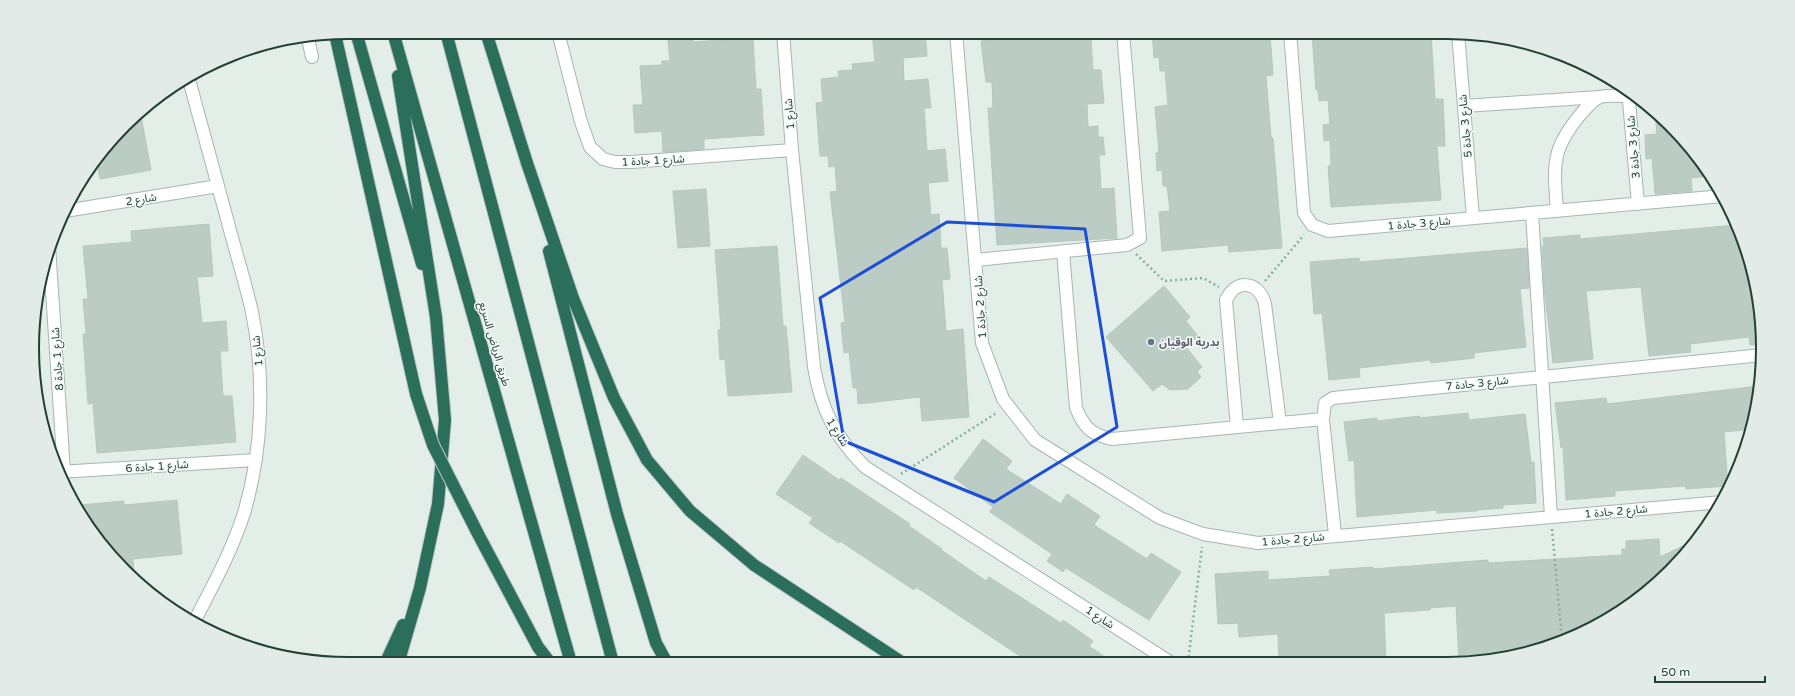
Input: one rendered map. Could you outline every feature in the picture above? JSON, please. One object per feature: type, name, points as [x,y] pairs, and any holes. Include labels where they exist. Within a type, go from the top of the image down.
[{"type":"highway","points":[[358,39],[436,317]]},
{"type":"highway","points":[[390,39],[400,84],[436,317],[445,420],[438,504],[420,588],[400,657]]},
{"type":"highway","name":"طريق الرياض السريع","points":[[395,39],[569,657]]},
{"type":"highway","points":[[448,39],[611,657]]},
{"type":"highway","points":[[488,39],[527,163],[576,305],[614,398],[647,460],[690,511],[754,565],[894,657]]},
{"type":"highway","points":[[336,40],[416,394],[433,445],[538,647],[545,657]]},
{"type":"highway","points":[[527,163],[617,514],[656,643],[664,657]]},
{"type":"highway","points":[[388,657],[420,588]]},
{"type":"street","name":"شارع 1 جادة 1","points":[[560,39],[581,122],[590,147],[603,159],[616,162],[632,162],[792,150]]},
{"type":"street","name":"شارع 1","points":[[784,39],[792,150],[814,367],[822,401],[828,418],[845,446],[865,467],[1162,657]]},
{"type":"street","name":"شارع 2 جادة 1","points":[[957,39],[982,343],[1003,399],[1035,440],[1160,518],[1203,534],[1258,543],[1715,503]]},
{"type":"street","points":[[1124,39],[1140,223],[1140,238],[1127,245]]},
{"type":"street","points":[[1291,39],[1304,213],[1312,225]]},
{"type":"street","name":"شارع 3 جادة 5","points":[[1459,40],[1473,218]]},
{"type":"street","points":[[309,42],[312,57]]},
{"type":"street","name":"شارع 1","points":[[190,82],[252,311],[256,334],[260,402],[256,460],[251,486],[236,537],[196,618]]},
{"type":"street","points":[[1464,106],[1599,97],[1623,94]]},
{"type":"street","points":[[1557,211],[1554,170],[1560,144],[1569,129],[1583,112],[1599,97]]},
{"type":"street","name":"شارع 3 جادة 3","points":[[1628,98],[1638,204]]},
{"type":"street","name":"شارع 2","points":[[72,210],[218,186]]},
{"type":"street","name":"شارع 3 جادة 1","points":[[1312,225],[1328,231],[1716,197]]},
{"type":"street","points":[[1532,213],[1551,517]]},
{"type":"street","name":"شارع 2 جادة 1","points":[[976,260],[1127,245]]},
{"type":"street","points":[[1063,252],[1076,408],[1089,430],[1101,436],[1112,439],[1323,419]]},
{"type":"street","name":"شارع 1 جادة 8","points":[[50,267],[60,460]]},
{"type":"street","points":[[1237,427],[1226,300],[1229,293],[1235,288],[1243,285],[1251,286],[1258,290],[1263,296],[1280,424]]},
{"type":"street","name":"شارع 3 جادة 7","points":[[1335,535],[1323,419],[1325,403],[1333,398],[1756,356]]},
{"type":"street","name":"شارع 1 جادة 6","points":[[65,472],[256,460]]},
{"type":"path","points":[[1258,290],[1312,225]]},
{"type":"path","points":[[1127,245],[1164,281],[1203,278],[1229,293]]},
{"type":"path","points":[[888,482],[1008,406]]},
{"type":"path","points":[[1551,517],[1562,634]]},
{"type":"path","points":[[1189,657],[1203,534]]},
{"type":"highlighted area","points":[[947,222],[1085,229],[1117,427],[994,502],[844,441],[820,298]]},
{"type":"building","points":[[668,39],[693,39],[693,42],[753,39],[756,89],[761,89],[764,135],[704,139],[704,149],[663,152],[662,131],[635,133],[633,105],[643,105],[640,66],[662,65],[662,61],[670,61]]},
{"type":"building","points":[[873,39],[926,39],[927,56],[903,58],[904,81],[928,79],[931,108],[924,108],[927,151],[945,149],[948,181],[928,183],[931,215],[939,214],[941,248],[947,248],[950,279],[942,280],[946,331],[963,329],[969,417],[922,421],[920,397],[858,404],[857,388],[853,388],[849,352],[844,353],[841,323],[845,322],[830,192],[837,191],[835,166],[829,167],[828,156],[820,156],[816,103],[823,102],[821,79],[839,77],[838,71],[853,70],[852,64],[875,62]]},
{"type":"building","points":[[1091,39],[1093,70],[1101,70],[1104,103],[1087,104],[1088,127],[1098,126],[1098,137],[1103,137],[1105,155],[1099,155],[1101,189],[1114,188],[1117,238],[997,245],[988,108],[993,108],[992,82],[986,82],[981,41]]},
{"type":"building","points":[[1153,39],[1270,39],[1273,75],[1266,76],[1271,138],[1273,138],[1282,248],[1229,252],[1228,245],[1162,251],[1159,212],[1170,211],[1167,186],[1163,186],[1162,170],[1157,171],[1156,153],[1159,153],[1155,107],[1168,105],[1165,71],[1160,71],[1159,57],[1154,58]]},
{"type":"building","points":[[1312,39],[1431,39],[1435,99],[1443,99],[1445,146],[1437,146],[1441,200],[1331,207],[1328,166],[1331,165],[1330,140],[1324,141],[1323,125],[1330,124],[1328,100],[1319,101],[1318,90],[1316,90]]},
{"type":"building","points":[[142,118],[151,170],[100,179],[98,167],[116,144]]},
{"type":"building","points":[[1656,121],[1679,144],[1704,176],[1691,178],[1692,191],[1655,194],[1652,158],[1646,159],[1645,135],[1657,134]]},
{"type":"building","points":[[706,189],[710,246],[678,248],[673,191]]},
{"type":"building","points":[[209,224],[213,276],[197,277],[202,323],[226,321],[228,351],[220,351],[223,396],[232,396],[236,442],[97,453],[93,403],[88,404],[83,334],[86,334],[83,299],[88,299],[83,246],[132,242],[131,231]]},
{"type":"building","points":[[1730,226],[1740,249],[1750,288],[1756,345],[1750,345],[1749,337],[1690,344],[1691,352],[1649,356],[1641,287],[1586,291],[1593,359],[1553,363],[1544,287],[1543,238],[1580,235],[1580,239]]},
{"type":"building","points":[[777,246],[783,326],[786,326],[792,392],[728,396],[725,359],[720,360],[718,330],[721,330],[715,250]]},
{"type":"building","points":[[1527,248],[1529,288],[1520,289],[1526,347],[1474,353],[1474,358],[1431,363],[1430,360],[1359,368],[1360,377],[1329,380],[1322,313],[1314,314],[1310,262],[1359,258],[1360,262]]},
{"type":"building","name":"بدرية الوقيان","points":[[1164,286],[1190,317],[1186,321],[1198,336],[1186,347],[1202,367],[1197,372],[1201,377],[1188,389],[1170,390],[1162,384],[1153,391],[1106,337]]},
{"type":"building","points":[[1753,387],[1745,430],[1724,432],[1727,477],[1723,486],[1686,489],[1685,486],[1615,491],[1615,496],[1566,500],[1563,447],[1561,448],[1555,403],[1606,398],[1607,404]]},
{"type":"building","points":[[1468,413],[1469,420],[1525,414],[1531,462],[1534,462],[1536,503],[1503,505],[1503,508],[1477,511],[1437,513],[1437,510],[1357,517],[1354,460],[1349,461],[1344,422],[1377,418],[1377,421],[1420,416],[1420,418]]},
{"type":"building","points":[[983,439],[1012,461],[1006,469],[1061,504],[1067,494],[1100,516],[1094,525],[1147,559],[1151,553],[1181,572],[1149,620],[1066,568],[1063,572],[1047,561],[1052,554],[990,512],[993,507],[954,478]]},
{"type":"building","points":[[803,455],[839,480],[841,478],[910,524],[909,526],[942,549],[941,550],[986,581],[989,577],[1061,623],[1063,620],[1093,641],[1089,646],[1105,657],[1021,657],[916,587],[914,590],[840,541],[839,543],[809,523],[813,518],[776,494]]},
{"type":"building","points":[[177,500],[182,554],[133,559],[134,570],[103,536],[82,505],[124,501],[124,505]]},
{"type":"building","points":[[1659,539],[1660,557],[1685,545],[1651,580],[1619,605],[1602,616],[1546,641],[1507,651],[1459,656],[1456,606],[1430,608],[1430,610],[1384,613],[1386,657],[1279,657],[1278,634],[1239,637],[1238,623],[1218,624],[1215,574],[1268,571],[1268,580],[1330,576],[1329,570],[1373,567],[1373,569],[1488,560],[1488,563],[1622,555],[1622,549],[1626,549],[1626,541]]},
{"type":"place","name":"بدرية الوقيان","points":[[1151,342]]}]
